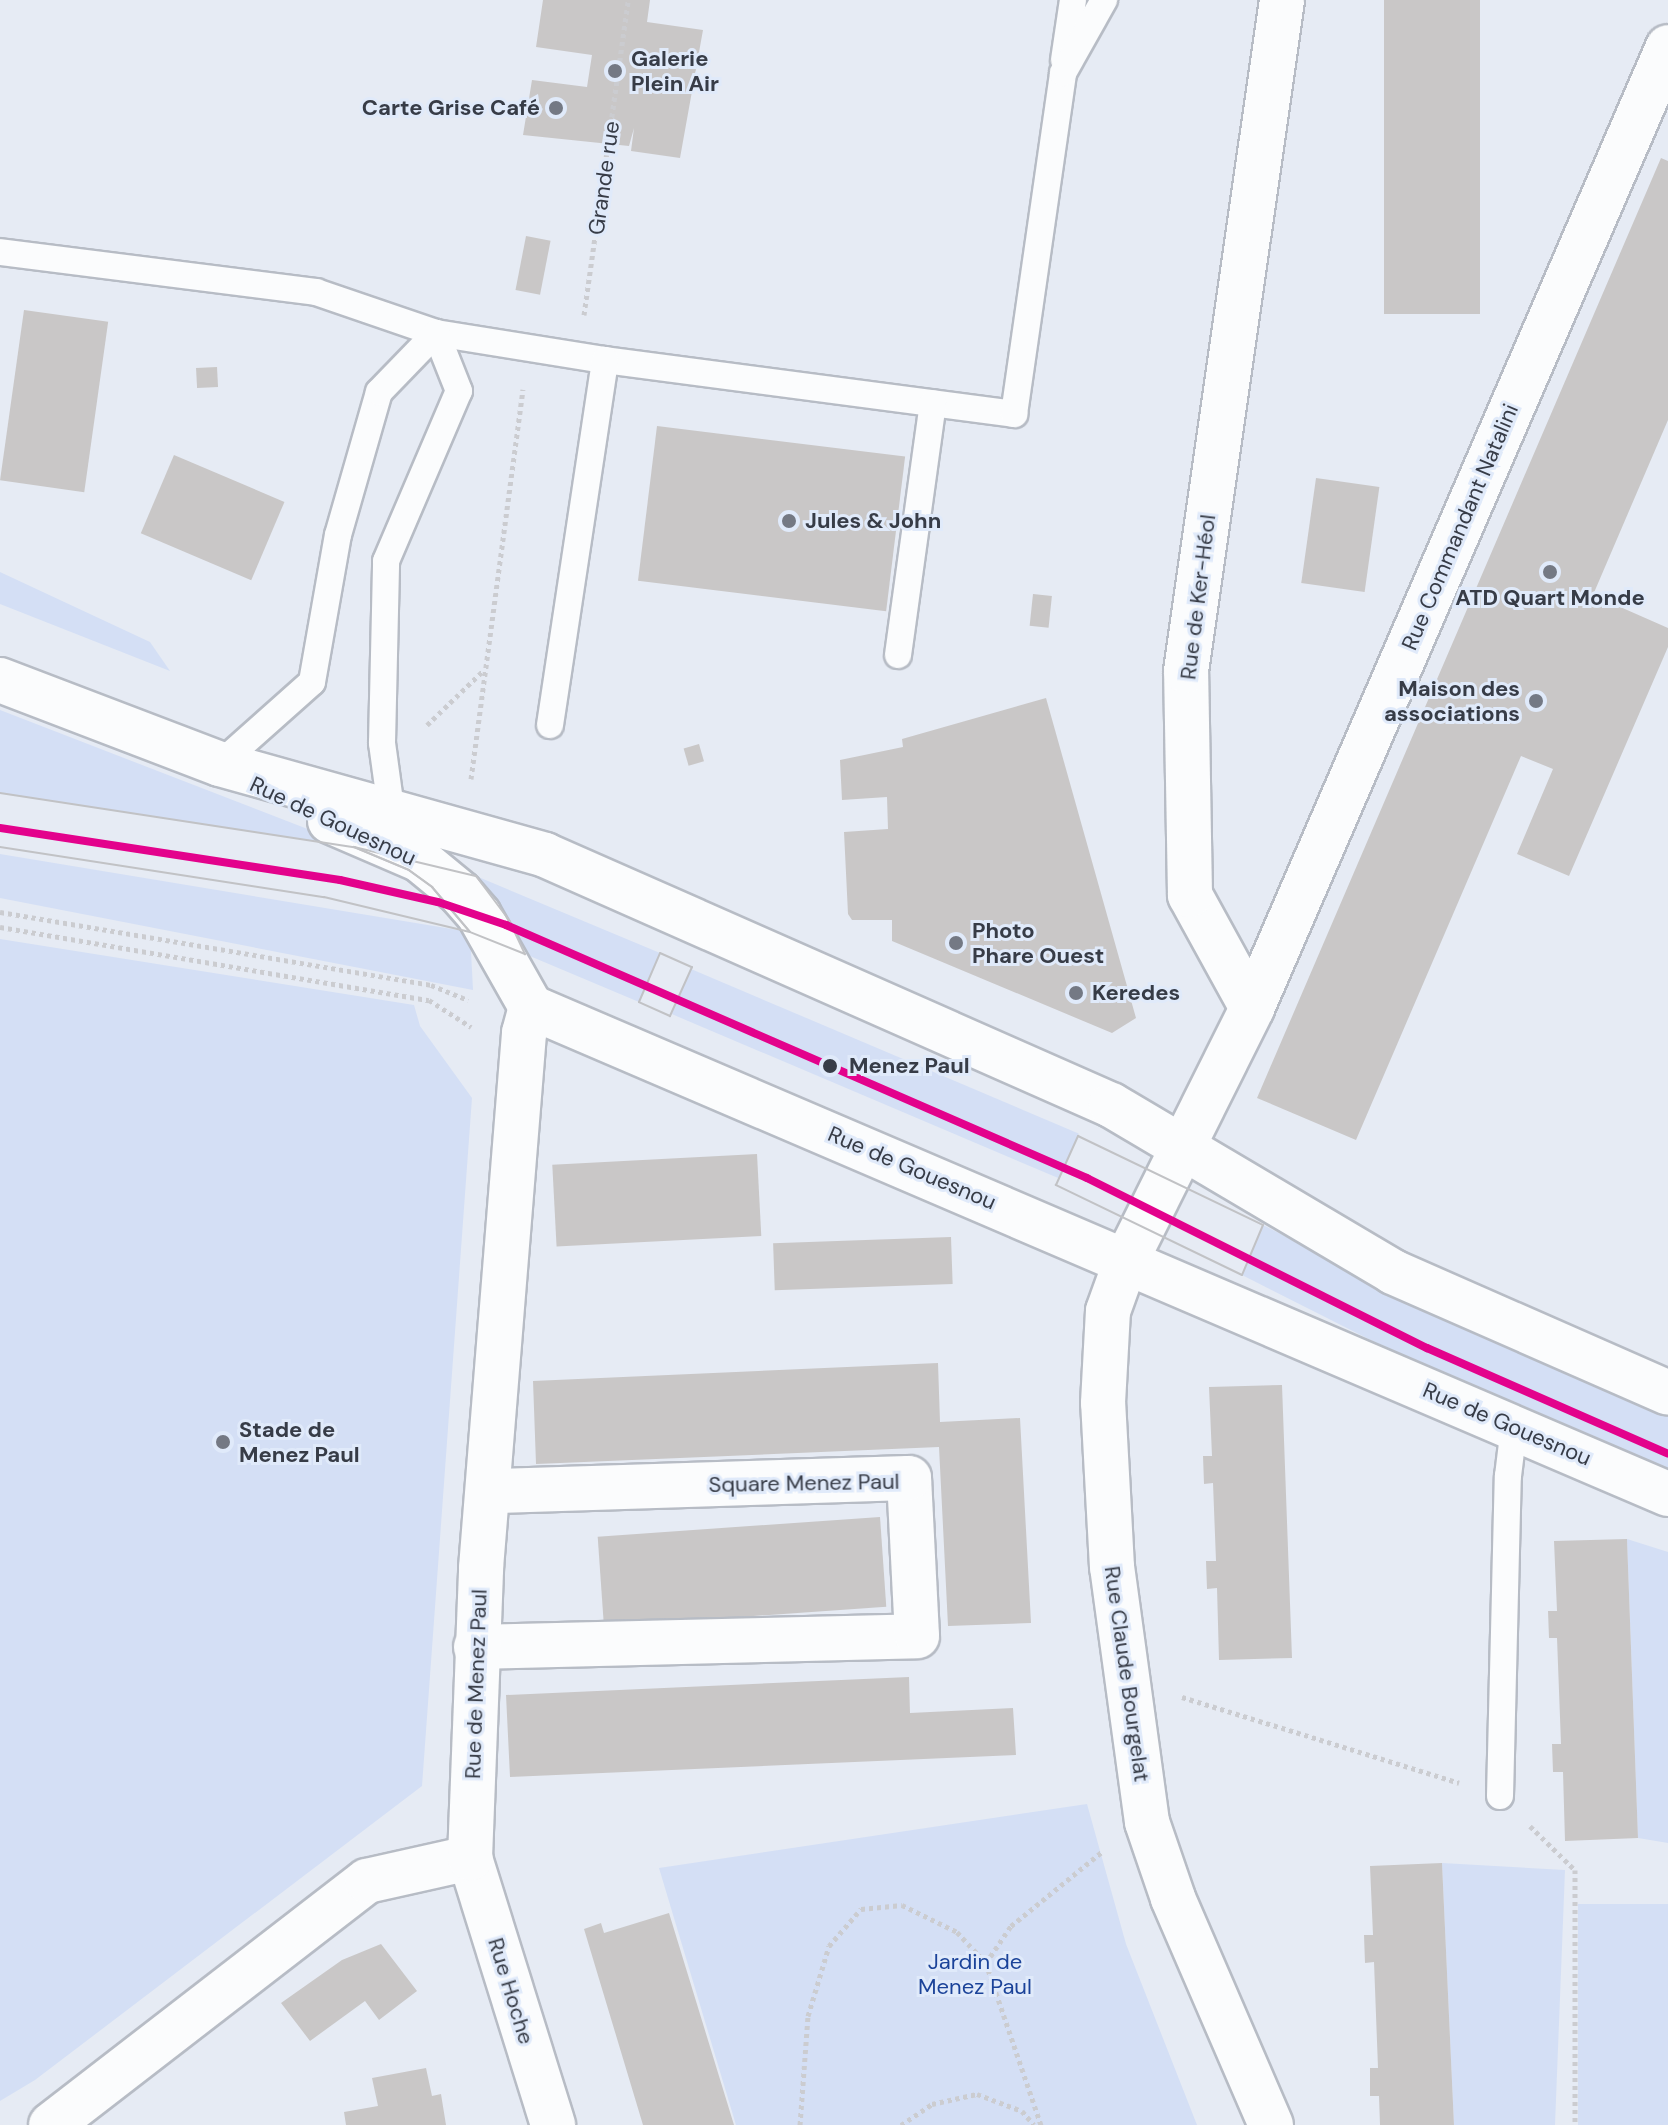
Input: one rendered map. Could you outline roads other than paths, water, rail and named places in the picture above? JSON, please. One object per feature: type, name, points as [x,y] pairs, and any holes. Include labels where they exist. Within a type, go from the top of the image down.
[{"type":"street","name":"Rue de Ker-Héol","points":[[1252,1008],[1190,895],[1186,671],[1282,0]]},
{"type":"street","name":"Rue Commandant Natalini","points":[[1252,1008],[1668,47]]},
{"type":"street","name":"Rue de Gouesnou","points":[[0,680],[220,764],[392,816],[545,855],[1111,1105],[1393,1272],[1668,1393]]},
{"type":"street","name":"Rue de Gouesnou","points":[[220,764],[279,799],[420,860],[479,915],[531,1007],[1668,1494]]},
{"type":"street","name":"Rue de Menez Paul","points":[[470,1858],[476,1647],[523,1051],[531,1007]]},
{"type":"street","points":[[1186,1147],[1252,1008]]},
{"type":"street","name":"Rue Claude Bourgelat","points":[[1186,1147],[1126,1261],[1108,1311],[1103,1403],[1112,1567],[1147,1822],[1173,1898],[1271,2125]]},
{"type":"street","name":"Square Menez Paul","points":[[476,1647],[917,1636],[909,1478],[488,1491]]},
{"type":"street","points":[[51,2125],[367,1881],[470,1858]]},
{"type":"street","name":"Rue Hoche","points":[[470,1858],[551,2123]]},
{"type":"lane","points":[[0,252],[316,292],[436,333],[592,358],[1014,414],[1073,0]]},
{"type":"lane","points":[[1063,73],[1104,0]]},
{"type":"lane","points":[[220,764],[312,682],[338,535],[379,392],[436,333]]},
{"type":"lane","points":[[392,816],[382,743],[386,561],[459,391],[436,333]]},
{"type":"lane","points":[[550,725],[592,358]]},
{"type":"lane","points":[[898,655],[933,403]]},
{"type":"lane","points":[[1500,1796],[1508,1476],[1514,1427]]},
{"type":"tram line","points":[[0,793],[354,847],[409,870],[432,887],[470,932]]},
{"type":"tram line","points":[[0,847],[324,897],[470,932]]},
{"type":"tram line","points":[[354,847],[476,876],[509,920],[525,954],[470,932],[432,887],[409,870],[354,847]]},
{"type":"tram line","points":[[660,953],[692,967],[670,1016],[639,1002],[660,953]]},
{"type":"tram line","points":[[1078,1136],[1263,1225],[1242,1275],[1056,1185],[1078,1136]]},
{"type":"place","name":"Galerie Plein Air","points":[[615,71]]},
{"type":"place","name":"Carte Grise Café","points":[[556,108]]},
{"type":"place","name":"Jules & John","points":[[789,521]]},
{"type":"place","name":"ATD Quart Monde","points":[[1550,572]]},
{"type":"place","name":"Maison des associations","points":[[1536,701]]},
{"type":"place","name":"Photo Phare Ouest","points":[[956,943]]},
{"type":"place","name":"Keredes","points":[[1076,993]]},
{"type":"place","name":"Menez Paul","points":[[830,1066]]},
{"type":"place","name":"Stade de Menez Paul","points":[[223,1442]]},
{"type":"park label","name":"Jardin de Menez Paul","points":[[975,1974]]}]
